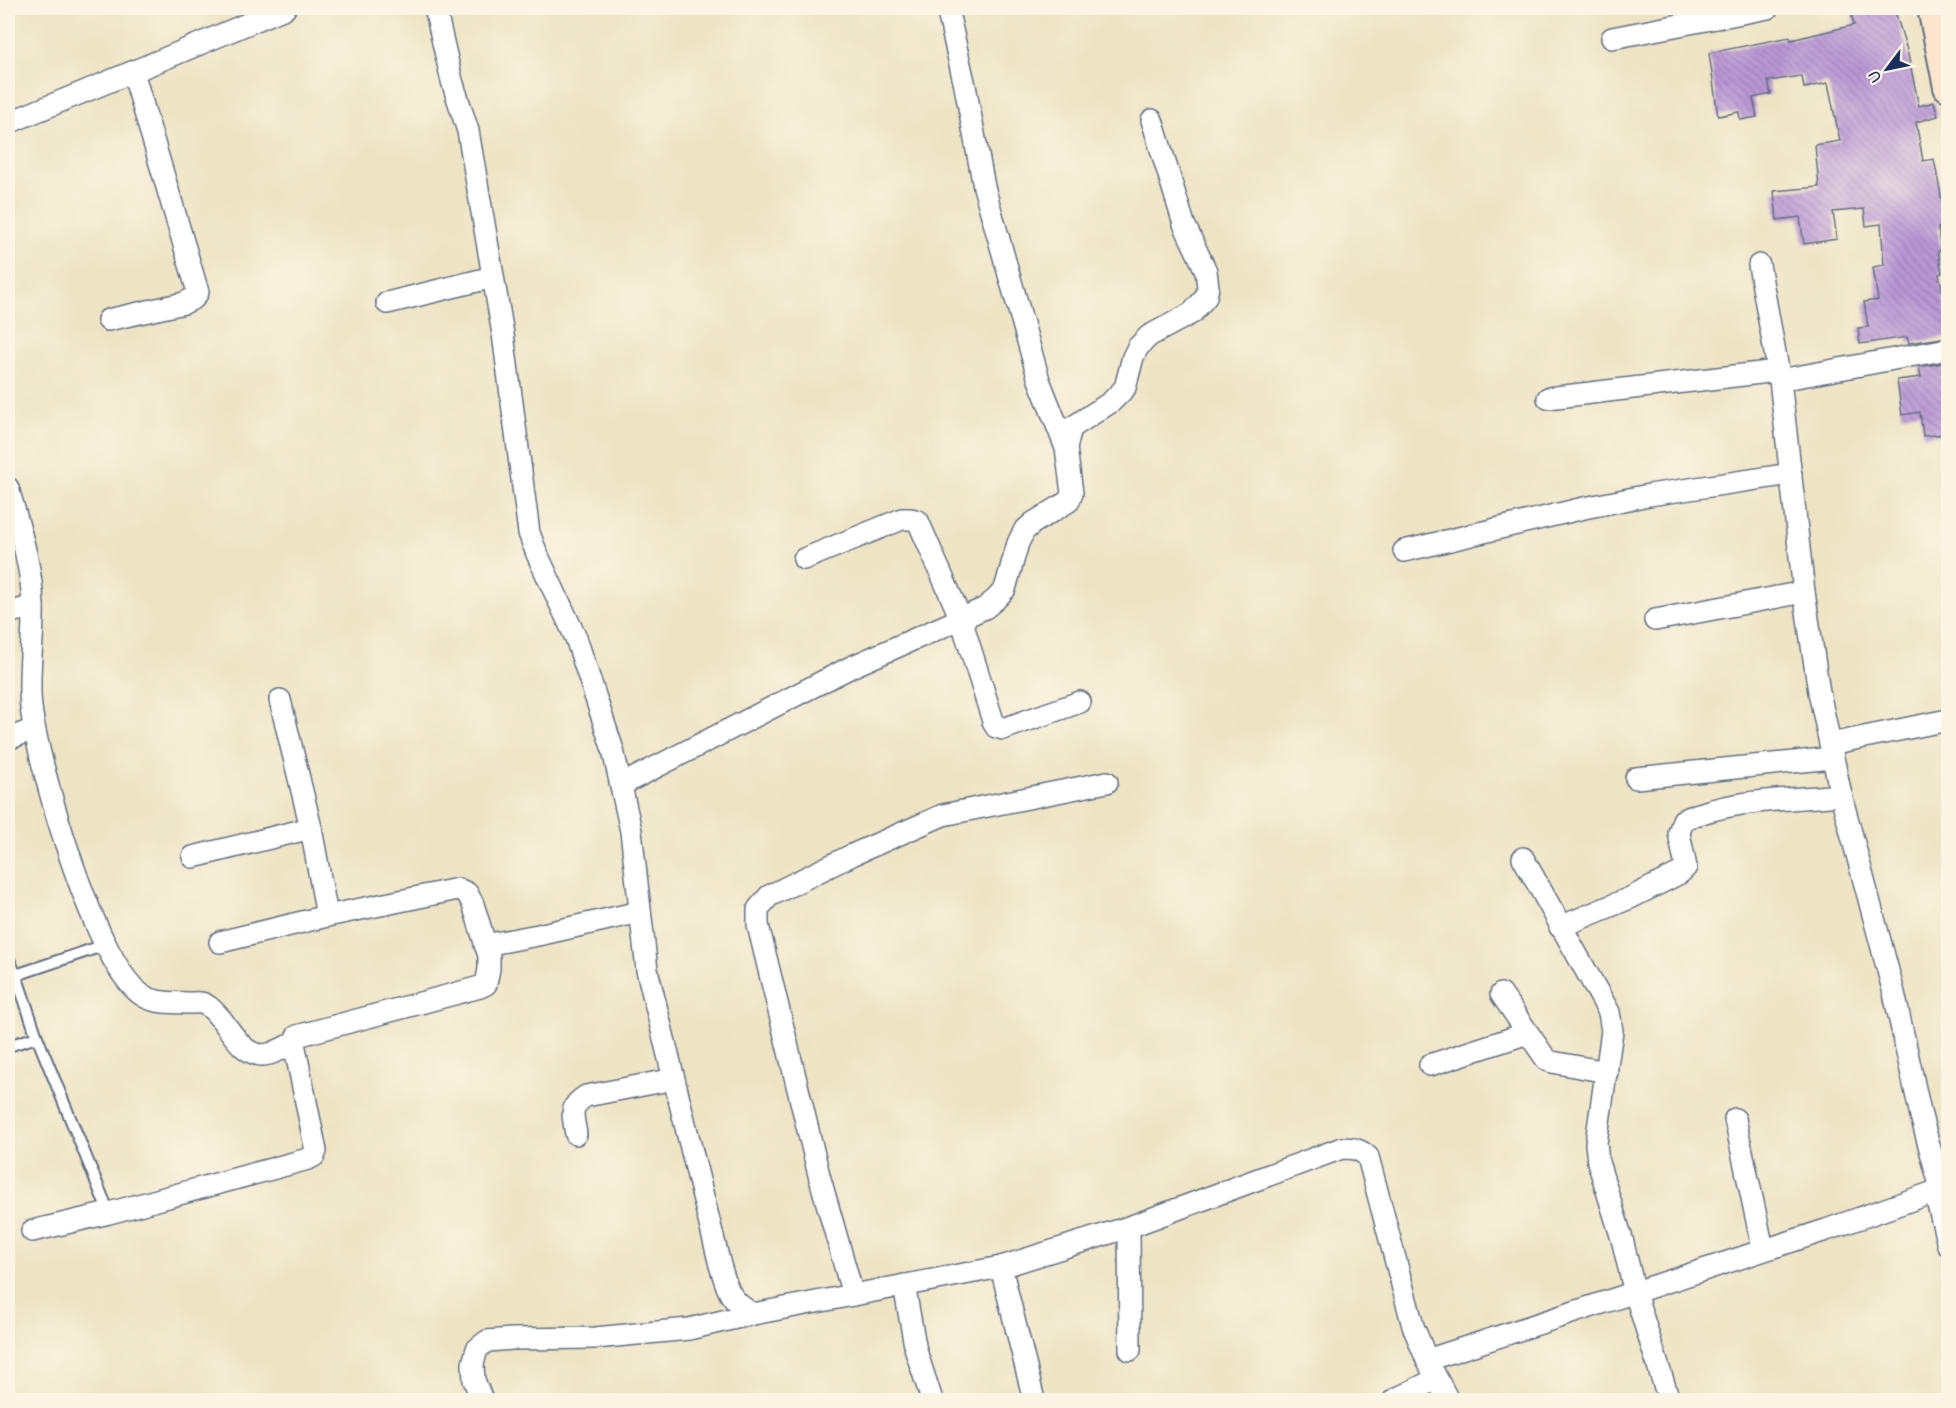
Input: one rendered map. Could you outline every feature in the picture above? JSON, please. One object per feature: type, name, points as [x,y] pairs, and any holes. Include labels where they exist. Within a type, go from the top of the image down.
[{"type":"main road","points":[[1932,8],[1948,87]]},
{"type":"street","points":[[8,123],[285,8]]},
{"type":"street","points":[[435,8],[452,81],[468,130],[503,334],[529,533],[576,638],[613,750],[632,831],[647,970],[674,1079],[728,1290],[737,1305],[753,1314]]},
{"type":"street","points":[[621,785],[851,667],[985,608],[1005,589],[1018,543],[1024,531],[1069,501],[1072,493],[1066,448],[1039,380],[984,187],[965,86],[947,8]]},
{"type":"street","points":[[1612,38],[1768,8]]},
{"type":"street","points":[[108,320],[184,303],[194,298],[198,292],[133,72]]},
{"type":"street","points":[[1066,448],[1071,428],[1111,402],[1125,388],[1138,347],[1149,336],[1192,313],[1206,297],[1208,287],[1206,271],[1184,224],[1152,120]]},
{"type":"street","points":[[1759,265],[1779,376],[1804,592],[1819,692],[1841,795],[1893,993],[1921,1116],[1942,1189],[1948,1245]]},
{"type":"street","points":[[387,303],[493,278]]},
{"type":"street","points":[[1548,398],[1779,376],[1948,349]]},
{"type":"street","points":[[1404,551],[1584,508],[1649,495],[1791,474]]},
{"type":"street","points":[[8,488],[29,567],[33,606],[30,704],[34,729],[51,794],[79,881],[105,945],[120,971],[140,994],[153,1002],[204,1004],[214,1011],[235,1039],[257,1055],[268,1054],[294,1043]]},
{"type":"street","points":[[804,559],[902,519],[918,521],[961,619],[996,727],[1003,729],[1080,702]]},
{"type":"street","points":[[1655,620],[1804,592]]},
{"type":"street","points":[[8,613],[33,606]]},
{"type":"street","points":[[280,700],[311,828],[327,916]]},
{"type":"street","points":[[1636,778],[1832,751],[1948,720]]},
{"type":"street","points":[[8,738],[34,729]]},
{"type":"street","points":[[853,1295],[816,1163],[758,925],[758,909],[769,896],[943,814],[1107,782]]},
{"type":"street","points":[[1560,927],[1630,898],[1680,873],[1686,867],[1679,827],[1683,820],[1694,814],[1734,805],[1841,795]]},
{"type":"street","points":[[193,856],[311,828]]},
{"type":"street","points":[[1523,858],[1608,1012],[1612,1031],[1596,1143],[1598,1162],[1622,1239],[1635,1293],[1669,1401]]},
{"type":"street","points":[[32,1231],[110,1213],[314,1156],[316,1151],[294,1043],[297,1036],[486,984],[489,963],[473,904],[467,893],[458,889],[327,916],[220,942]]},
{"type":"street","points":[[485,945],[640,912]]},
{"type":"street","points":[[1501,994],[1546,1059],[1607,1072]]},
{"type":"street","points":[[1430,1065],[1528,1033]]},
{"type":"street","points":[[576,1134],[573,1112],[576,1102],[586,1096],[674,1079]]},
{"type":"street","points":[[1735,1119],[1763,1249]]},
{"type":"street","points":[[482,1401],[474,1380],[473,1364],[477,1349],[487,1341],[595,1338],[689,1329],[753,1314],[1001,1267],[1129,1227],[1342,1148],[1360,1150],[1368,1157],[1413,1326],[1431,1370],[1448,1401]]},
{"type":"street","points":[[1394,1401],[1431,1370],[1499,1335],[1635,1293],[1942,1189]]},
{"type":"street","points":[[1129,1227],[1130,1350]]},
{"type":"street","points":[[1001,1267],[1034,1401]]},
{"type":"street","points":[[904,1285],[916,1351],[932,1401]]},
{"type":"lane","points":[[16,975],[105,945]]},
{"type":"lane","points":[[8,957],[37,1037],[110,1213]]},
{"type":"lane","points":[[8,1046],[37,1037]]},
{"type":"building","points":[[1850,8],[1894,8],[1907,50],[1919,106],[1934,102],[1938,116],[1916,122],[1923,161],[1934,159],[1947,227],[1938,228],[1941,251],[1938,251],[1942,273],[1939,274],[1948,320],[1948,337],[1909,343],[1907,337],[1860,344],[1858,328],[1868,327],[1864,302],[1878,300],[1873,267],[1884,265],[1881,224],[1866,226],[1864,209],[1833,212],[1837,239],[1804,244],[1800,217],[1777,220],[1774,191],[1819,187],[1815,145],[1840,141],[1828,83],[1804,88],[1802,76],[1768,81],[1771,94],[1753,98],[1757,117],[1740,120],[1739,112],[1718,116],[1709,53],[1790,37],[1791,40],[1854,25]]},
{"type":"building","points":[[1948,362],[1948,434],[1923,436],[1920,412],[1902,415],[1897,380],[1921,377],[1919,367]]}]
